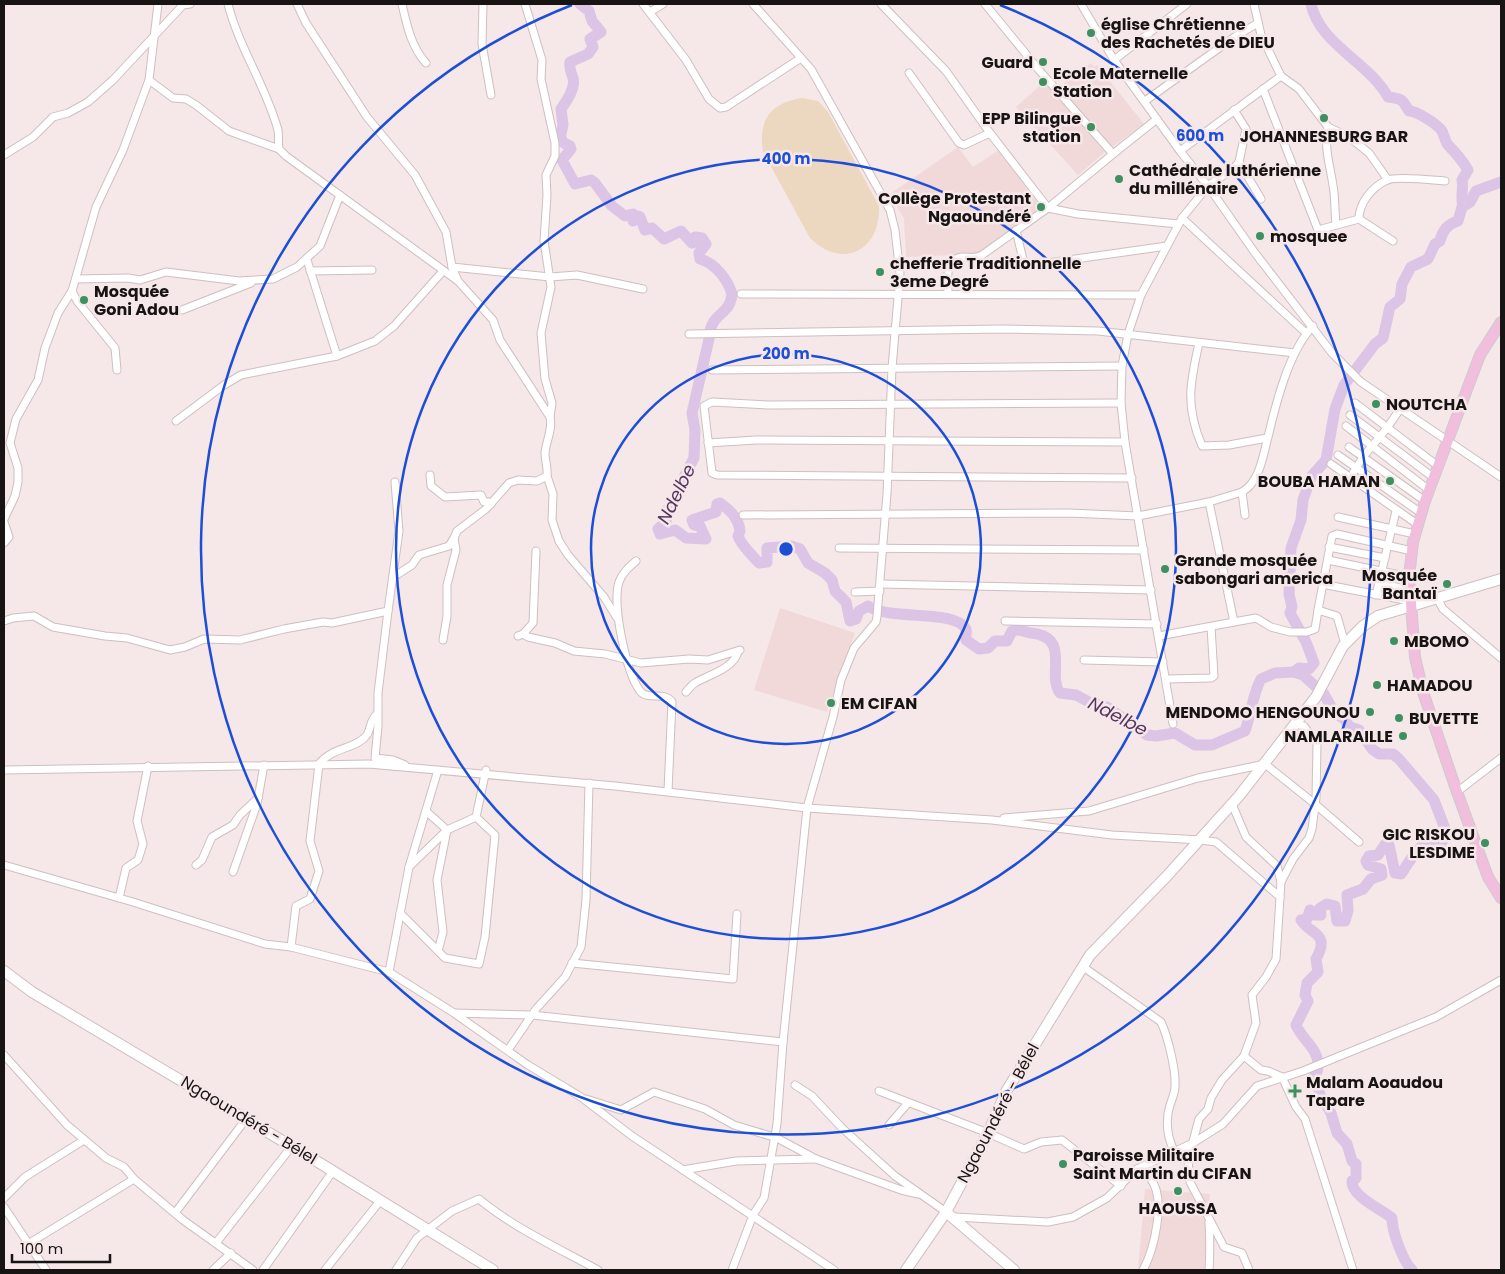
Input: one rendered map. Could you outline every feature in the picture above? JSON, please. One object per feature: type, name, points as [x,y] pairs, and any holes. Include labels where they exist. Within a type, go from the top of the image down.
[{"type":"main road","points":[[1501,322],[1480,355],[1425,501],[1416,529],[1409,577],[1415,657],[1421,683],[1456,792],[1488,877],[1501,898]]},
{"type":"main road","name":"Ngaoundéré - Bélel","points":[[906,1270],[951,1214],[1011,1082],[1082,966],[1090,955],[1200,840],[1265,764],[1316,697],[1345,644],[1363,626],[1410,599],[1437,598],[1501,580]]},
{"type":"main road","name":"Ngaoundéré - Bélel","points":[[4,971],[32,992],[246,1118],[493,1270]]},
{"type":"main road","points":[[951,1214],[1014,1270]]},
{"type":"street","points":[[4,543],[9,537],[4,521],[15,496],[18,482],[18,468],[10,443],[16,419],[38,380],[45,348],[63,305],[72,291],[96,207],[123,150],[149,80],[158,4]]},
{"type":"street","points":[[4,155],[33,137],[53,117],[68,113],[88,102],[114,80],[183,5],[190,4]]},
{"type":"street","points":[[228,4],[233,24],[272,114],[278,132],[279,148]]},
{"type":"street","points":[[297,4],[306,23],[367,117],[415,175],[446,232],[452,267],[458,281]]},
{"type":"street","points":[[402,4],[412,42],[417,53],[426,63]]},
{"type":"street","points":[[483,4],[482,44],[491,95]]},
{"type":"street","points":[[525,4],[542,60],[541,79],[555,143],[555,156],[546,175],[547,195],[544,241],[550,277],[550,298],[541,333],[546,387],[552,403],[551,426],[545,453],[549,468],[547,476],[553,494],[552,520],[559,541],[568,555],[604,597],[618,619]]},
{"type":"street","points":[[643,4],[686,60],[709,100],[720,108],[726,107],[801,58]]},
{"type":"street","points":[[650,12],[662,4]]},
{"type":"street","points":[[732,1270],[753,1216],[764,1198],[775,1138],[807,808],[834,717],[841,680],[854,648],[876,622],[879,606],[886,515],[892,368],[900,293],[898,252],[890,210],[811,69],[753,4]]},
{"type":"street","points":[[881,4],[961,89],[990,133],[1048,208],[1078,214],[1180,221],[1306,333]]},
{"type":"street","points":[[985,4],[1039,70],[1113,154]]},
{"type":"street","points":[[1081,4],[1114,60],[1180,151],[1208,186],[1254,252],[1332,353],[1361,382],[1501,478]]},
{"type":"street","points":[[1114,60],[1187,4]]},
{"type":"street","points":[[1254,4],[1258,23],[1268,51],[1281,76],[1299,89],[1328,127],[1358,142],[1369,152],[1388,180]]},
{"type":"street","points":[[1145,101],[1236,36],[1258,23]]},
{"type":"street","points":[[909,73],[959,143],[964,145],[990,133]]},
{"type":"street","points":[[1180,151],[1281,76]]},
{"type":"street","points":[[149,80],[173,98],[186,99],[196,105],[229,131],[279,148],[286,156],[458,281],[493,320],[500,340],[550,417]]},
{"type":"street","points":[[1264,89],[1318,230],[1359,219],[1393,241]]},
{"type":"street","points":[[1173,724],[1167,679],[1125,442],[1121,403],[1122,366],[1128,334],[1141,295],[1180,221],[1208,186],[1234,168],[1238,162],[1246,129],[1234,110]]},
{"type":"street","points":[[948,293],[949,265],[952,261],[961,257],[977,258],[1048,208],[1157,119]]},
{"type":"street","points":[[1328,127],[1326,135],[1327,152],[1334,193],[1336,224]]},
{"type":"street","points":[[1238,162],[1261,198]]},
{"type":"street","points":[[1359,219],[1361,205],[1368,196],[1388,180],[1445,181]]},
{"type":"street","points":[[76,279],[128,278],[140,280],[166,272],[239,282],[273,279],[307,260],[320,246],[340,195]]},
{"type":"street","points":[[1016,230],[1026,266],[1168,246]]},
{"type":"street","points":[[307,260],[337,356]]},
{"type":"street","points":[[452,267],[550,277],[577,275],[642,289]]},
{"type":"street","points":[[310,271],[372,270]]},
{"type":"street","points":[[176,421],[224,385],[242,375],[254,371],[289,367],[337,356],[375,341],[394,326],[443,271]]},
{"type":"street","points":[[182,310],[258,280]]},
{"type":"street","points":[[72,291],[77,301],[115,348],[117,370]]},
{"type":"street","points":[[741,294],[948,293],[1141,295]]},
{"type":"street","points":[[743,515],[1069,513],[1138,516],[1209,502],[1242,492],[1249,486],[1264,458],[1267,438],[1295,353],[1306,333],[1313,326]]},
{"type":"street","points":[[689,334],[1001,329],[1098,331],[1295,353]]},
{"type":"street","points":[[1199,343],[1190,382],[1190,402],[1202,446],[1229,445],[1267,438]]},
{"type":"street","points":[[712,370],[1122,366]]},
{"type":"street","points":[[1121,403],[769,405],[712,402],[704,406],[712,473],[717,475],[1132,478]]},
{"type":"street","points":[[1355,404],[1438,466]]},
{"type":"street","points":[[1350,478],[1362,457],[1380,437],[1400,409]]},
{"type":"street","points":[[1350,415],[1434,478]]},
{"type":"street","points":[[1346,426],[1429,490]]},
{"type":"street","points":[[708,442],[756,440],[1125,442]]},
{"type":"street","points":[[1349,447],[1425,501]]},
{"type":"street","points":[[1338,455],[1421,513]]},
{"type":"street","points":[[1331,464],[1396,511],[1416,529]]},
{"type":"street","points":[[430,475],[431,486],[445,497],[481,495],[484,502],[491,504]]},
{"type":"street","points":[[394,576],[412,565],[420,555],[449,546],[457,531],[491,504],[509,483],[518,480],[537,481],[547,476]]},
{"type":"street","points":[[395,482],[399,531],[377,714],[378,726],[375,758],[393,760],[410,768]]},
{"type":"street","points":[[1242,492],[1245,515]]},
{"type":"street","points":[[1209,502],[1234,622]]},
{"type":"street","points":[[1376,595],[1396,511]]},
{"type":"street","points":[[1338,517],[1392,529],[1416,529]]},
{"type":"street","points":[[1159,636],[1256,618],[1278,630],[1305,633],[1315,629],[1332,536],[1335,534],[1388,544],[1412,551]]},
{"type":"street","points":[[443,640],[447,616],[446,585],[456,550],[454,538]]},
{"type":"street","points":[[1329,547],[1385,558]]},
{"type":"street","points":[[839,548],[1144,550]]},
{"type":"street","points":[[536,552],[533,623],[521,635],[552,642],[574,651],[605,654],[629,662],[650,664],[682,659],[708,660],[739,651],[730,663],[702,680],[697,681],[686,692]]},
{"type":"street","points":[[636,560],[620,579],[616,592],[618,619],[629,662],[642,693],[667,696],[672,702],[668,791]]},
{"type":"street","points":[[1328,560],[1409,577]]},
{"type":"street","points":[[1378,583],[1410,599]]},
{"type":"street","points":[[1322,584],[1376,595],[1410,599]]},
{"type":"street","points":[[855,592],[881,588],[1150,590]]},
{"type":"street","points":[[1437,598],[1443,609],[1501,658]]},
{"type":"street","points":[[1318,610],[1336,616],[1345,644]]},
{"type":"street","points":[[4,621],[34,616],[54,626],[105,636],[127,638],[170,650],[185,648],[204,639],[240,640],[284,629],[324,622],[332,623],[388,611]]},
{"type":"street","points":[[1005,621],[1157,624]]},
{"type":"street","points":[[1167,679],[1214,676],[1211,627]]},
{"type":"street","points":[[1084,660],[1163,662]]},
{"type":"street","points":[[291,947],[296,906],[310,899],[320,871],[310,841],[318,764],[336,750],[356,744],[367,736],[372,718],[377,714]]},
{"type":"street","points":[[1281,882],[1293,859],[1309,838],[1315,804],[1317,744],[1304,726],[1296,724]]},
{"type":"street","points":[[1456,792],[1501,758]]},
{"type":"street","points":[[4,770],[148,766],[369,764],[486,772],[807,808],[992,820],[1112,834],[1200,840],[1216,842],[1280,897]]},
{"type":"street","points":[[992,820],[1089,811],[1198,778],[1265,764],[1359,842]]},
{"type":"street","points":[[233,872],[258,798],[264,765]]},
{"type":"street","points":[[119,898],[126,868],[138,860],[143,844],[137,821],[148,766]]},
{"type":"street","points":[[389,972],[409,867],[438,770]]},
{"type":"street","points":[[476,817],[486,772]]},
{"type":"street","points":[[508,1050],[532,1015],[565,976],[581,947],[586,900],[589,783]]},
{"type":"street","points":[[196,865],[202,860],[212,837],[233,825],[240,815],[258,798]]},
{"type":"street","points":[[1232,804],[1246,837],[1276,866],[1281,882],[1276,960],[1252,995],[1256,1023],[1244,1056],[1233,1066],[1215,1090],[1208,1109],[1199,1119],[1187,1170],[1190,1182],[1224,1247],[1242,1253],[1249,1270]]},
{"type":"street","points":[[426,811],[447,830]]},
{"type":"street","points":[[409,867],[447,830],[476,817]]},
{"type":"street","points":[[400,913],[445,958],[480,964],[495,835],[476,817]]},
{"type":"street","points":[[438,951],[443,932],[437,880],[447,830]]},
{"type":"street","points":[[4,865],[119,898],[265,944],[291,947],[389,972],[580,1097],[632,1136],[834,1270]]},
{"type":"street","points":[[572,963],[733,979],[737,914]]},
{"type":"street","points":[[1082,966],[1161,1022],[1167,1034],[1174,1068],[1175,1087],[1167,1117],[1169,1140],[1174,1151]]},
{"type":"street","points":[[795,1085],[812,1096],[842,1128],[918,1194],[951,1214],[1048,1222],[1073,1217],[1089,1210],[1121,1186],[1137,1169],[1193,1143],[1223,1124],[1257,1086],[1303,1072],[1436,1017],[1501,980]]},
{"type":"street","points":[[454,1013],[532,1015],[783,1042]]},
{"type":"street","points":[[4,1055],[67,1126],[106,1158],[124,1167],[134,1179],[175,1213],[253,1270]]},
{"type":"street","points":[[1244,1056],[1261,1070],[1282,1077],[1311,1133],[1318,1162],[1353,1270]]},
{"type":"street","points":[[879,1091],[988,1133],[1026,1150],[1041,1142],[1062,1140],[1121,1186]]},
{"type":"street","points":[[580,1097],[621,1110],[654,1092],[705,1108],[734,1125],[775,1138],[816,1159],[901,1190],[918,1194]]},
{"type":"street","points":[[889,1125],[908,1103]]},
{"type":"street","points":[[175,1213],[246,1118]]},
{"type":"street","points":[[4,1198],[25,1177],[84,1140]]},
{"type":"street","points":[[216,1243],[292,1146]]},
{"type":"street","points":[[683,1170],[736,1161],[816,1159]]},
{"type":"street","points":[[1137,1169],[1150,1178],[1158,1200],[1152,1254],[1143,1270]]},
{"type":"street","points":[[263,1270],[333,1171]]},
{"type":"street","points":[[28,1244],[134,1179]]},
{"type":"street","points":[[396,1270],[417,1238],[452,1211],[478,1199],[522,1228],[598,1270]]},
{"type":"street","points":[[325,1270],[380,1201]]},
{"type":"street","points":[[4,1207],[46,1270]]},
{"type":"street","points":[[1208,1217],[1210,1238],[1208,1270]]},
{"type":"street","points":[[213,1270],[231,1254]]},
{"type":"shaded area","points":[[1091,63],[1094,67],[1097,65],[1144,124],[1111,148],[1058,88]]},
{"type":"shaded area","points":[[1044,82],[1105,152],[1078,175],[1016,107]]},
{"type":"shaded area","points":[[802,98],[818,101],[828,112],[879,206],[878,222],[874,234],[857,251],[846,254],[835,253],[822,248],[810,238],[763,152],[762,131],[769,115],[782,104]]},
{"type":"shaded area","points":[[958,147],[973,167],[999,150],[1041,208],[978,254],[906,257],[904,219],[890,194]]},
{"type":"shaded area","points":[[780,608],[855,633],[827,712],[754,690]]},
{"type":"shaded area","points":[[1145,1189],[1210,1194],[1204,1270],[1138,1270]]},
{"type":"waterway","name":"Ndelbe","points":[[580,4],[589,11],[592,21],[601,32],[590,39],[593,47],[588,54],[570,62],[574,82],[570,95],[561,109],[563,125],[560,138],[571,149],[562,160],[575,184],[591,180],[612,206],[625,216],[633,214],[633,221],[638,216],[640,217],[645,230],[652,228],[664,239],[681,231],[692,243],[695,242],[695,237],[702,238],[706,244],[699,253],[700,259],[716,268],[727,283],[732,294],[728,307],[716,319],[710,330],[692,413],[695,430],[694,458],[684,477],[682,490],[668,509],[666,522],[658,529],[660,534],[675,530],[686,538],[706,539],[700,526],[694,525],[692,520],[716,512],[717,504],[720,503],[736,518],[740,531],[739,539],[759,563],[767,562],[767,548],[791,546],[800,549],[808,563],[825,573],[832,580],[835,591],[846,602],[850,621],[856,619],[859,611],[868,606],[891,613],[950,619],[960,623],[966,629],[966,640],[979,649],[988,648],[995,641],[1007,641],[1014,630],[1043,636],[1051,641],[1055,649],[1056,685],[1060,693],[1076,695],[1089,702],[1107,707],[1147,735],[1156,736],[1175,733],[1195,745],[1212,745],[1245,731],[1261,679],[1275,673],[1294,672]]},
{"type":"waterway","points":[[1311,4],[1316,18],[1324,31],[1369,73],[1388,97],[1402,100],[1409,111],[1427,118],[1442,131],[1446,142],[1468,170],[1462,180],[1463,206]]},
{"type":"waterway","points":[[1412,1270],[1399,1246],[1392,1218],[1361,1197],[1353,1187],[1352,1181],[1356,1178],[1356,1164],[1352,1161],[1347,1144],[1337,1133],[1331,1113],[1320,1095],[1319,1089],[1313,1082],[1318,1069],[1318,1060],[1313,1049],[1296,1025],[1308,1001],[1305,995],[1307,983],[1318,972],[1316,959],[1321,944],[1318,935],[1301,920],[1307,919],[1310,910],[1315,915],[1321,915],[1320,908],[1327,904],[1335,906],[1337,921],[1345,921],[1348,911],[1347,895],[1363,889],[1371,879],[1382,875],[1381,869],[1368,865],[1366,861],[1369,856],[1378,855],[1386,843],[1389,845],[1395,873],[1401,874],[1422,846],[1431,842],[1442,842],[1447,834],[1434,800],[1399,759],[1393,754],[1379,754],[1372,749],[1359,730],[1350,727],[1344,719],[1334,712],[1324,694],[1303,675],[1294,672],[1299,668],[1309,669],[1314,663],[1306,642],[1290,613],[1292,607],[1289,594],[1291,548],[1301,520],[1303,500],[1311,477],[1326,460],[1335,409],[1344,385],[1375,344],[1383,338],[1390,307],[1400,299],[1402,284],[1411,267],[1428,259],[1444,231],[1448,226],[1458,221],[1462,207],[1470,202],[1476,191],[1501,182]]},
{"type":"place","name":"église Chrétienne des Rachetés de DIEU","points":[[1091,33]]},
{"type":"place","name":"Guard","points":[[1043,62]]},
{"type":"place","name":"Ecole Maternelle Station","points":[[1043,82]]},
{"type":"place","name":"JOHANNESBURG BAR","points":[[1324,118]]},
{"type":"place","name":"EPP Bilingue station","points":[[1091,127]]},
{"type":"place","name":"Cathédrale luthérienne du millénaire","points":[[1119,179]]},
{"type":"place","name":"Collège Protestant Ngaoundéré","points":[[1041,207]]},
{"type":"place","name":"mosquee","points":[[1260,236]]},
{"type":"place","name":"chefferie Traditionnelle 3eme Degré","points":[[880,272]]},
{"type":"place","name":"Mosquée Goni Adou","points":[[84,300]]},
{"type":"place","name":"NOUTCHA","points":[[1376,404]]},
{"type":"place","name":"BOUBA HAMAN","points":[[1390,481]]},
{"type":"place","name":"Grande mosquée sabongari america","points":[[1165,569]]},
{"type":"place","name":"Mosquée Bantaï","points":[[1447,584]]},
{"type":"place","name":"MBOMO","points":[[1394,641]]},
{"type":"place","name":"HAMADOU","points":[[1377,685]]},
{"type":"place","name":"EM CIFAN","points":[[831,703]]},
{"type":"place","name":"MENDOMO HENGOUNOU","points":[[1370,712]]},
{"type":"place","name":"BUVETTE","points":[[1399,718]]},
{"type":"place","name":"NAMLARAILLE","points":[[1403,736]]},
{"type":"place","name":"GIC RISKOU LESDIME","points":[[1485,843]]},
{"type":"place","name":"Malam Aoaudou Tapare","points":[[1295,1091]]},
{"type":"place","name":"Paroisse Militaire Saint Martin du CIFAN","points":[[1063,1164]]},
{"type":"place","name":"HAOUSSA","points":[[1178,1191]]}]
